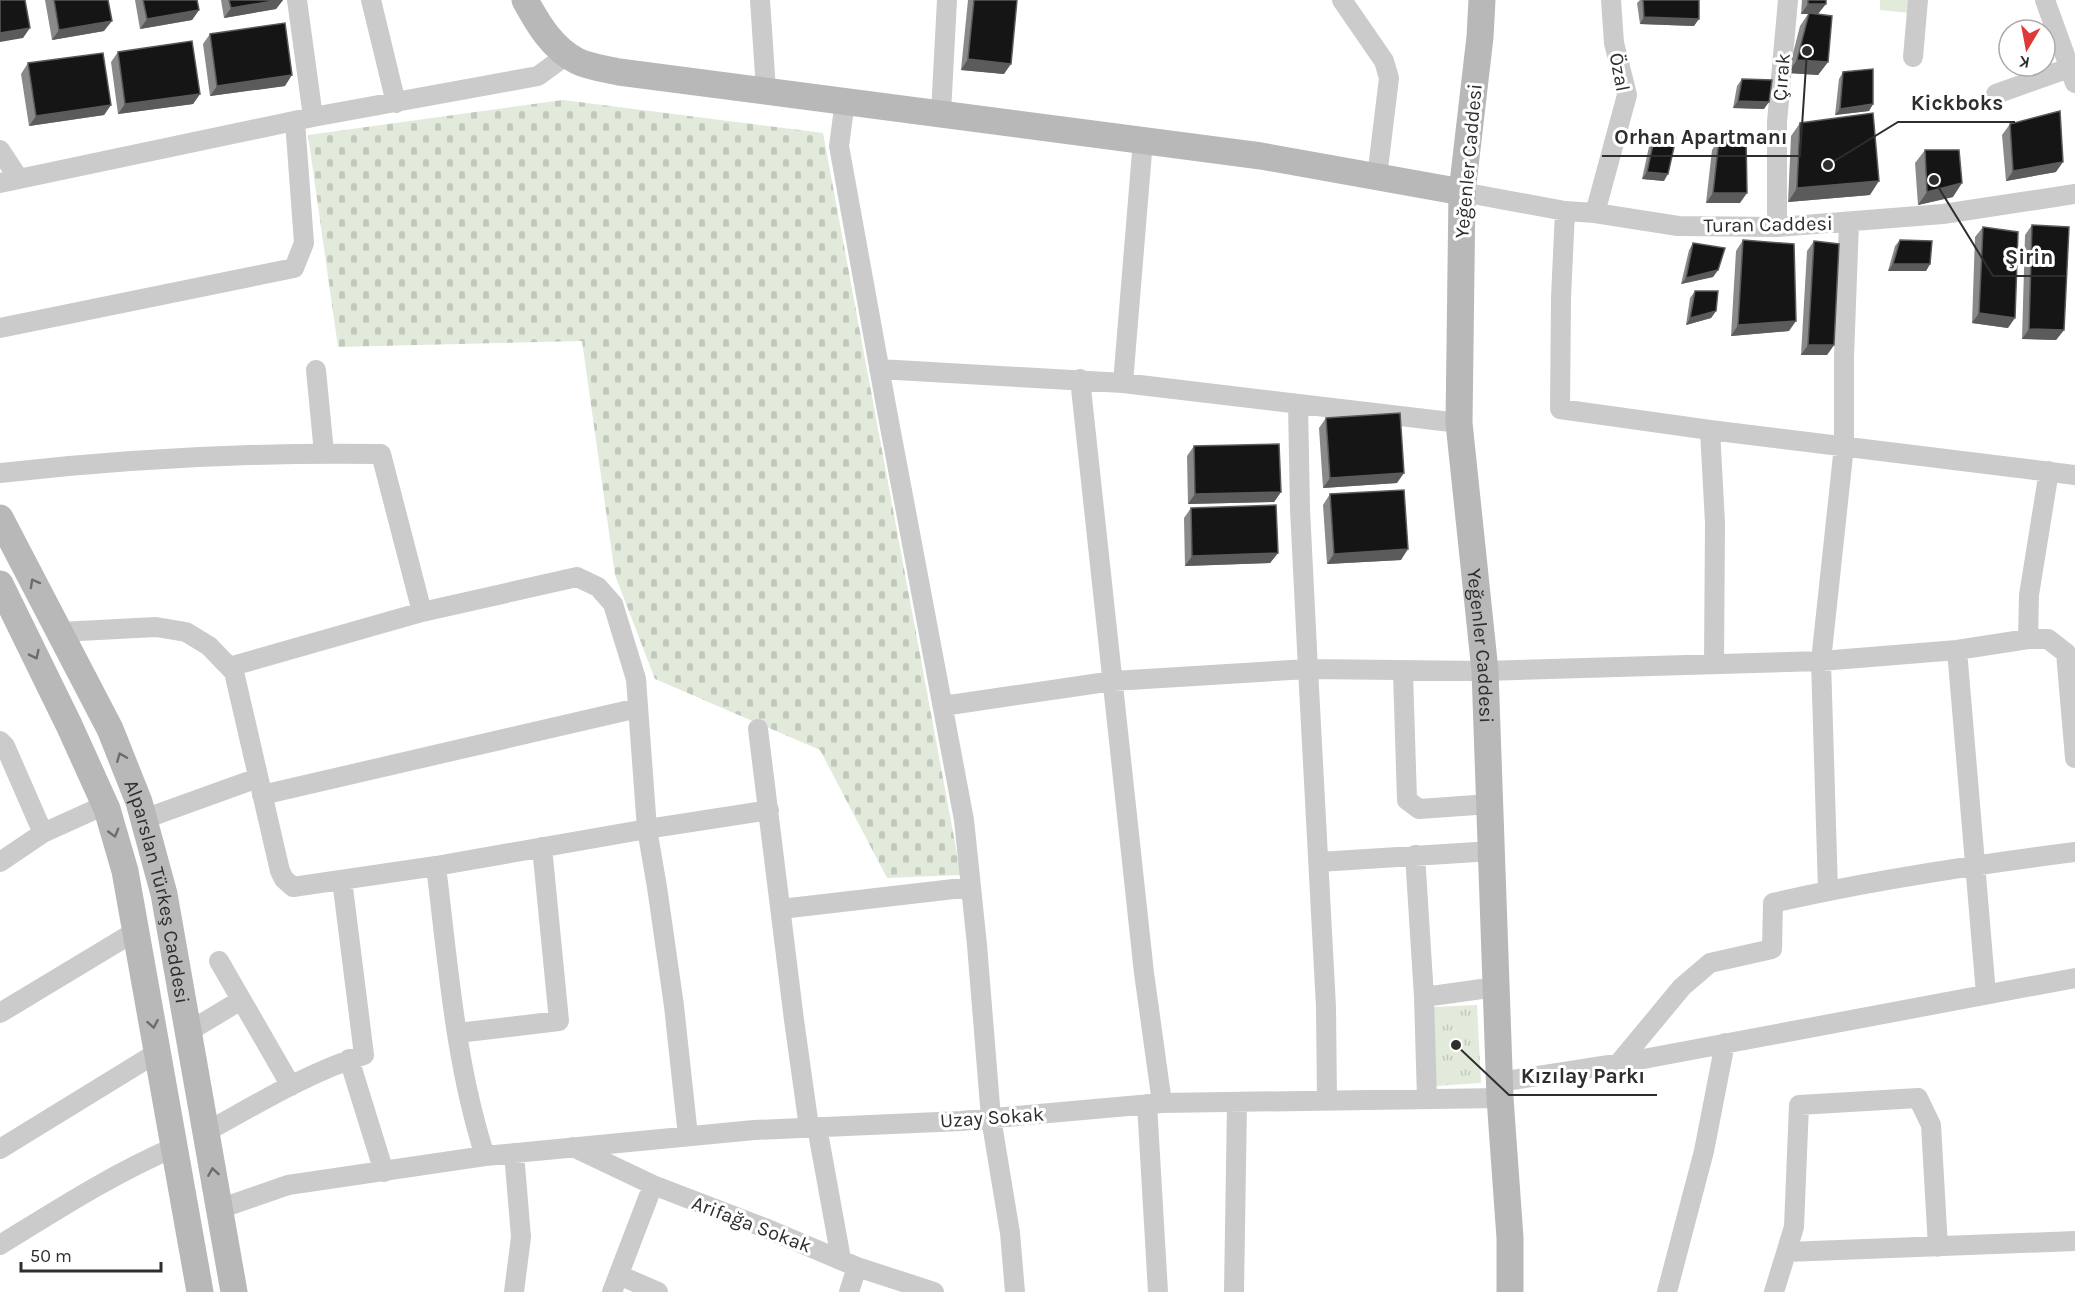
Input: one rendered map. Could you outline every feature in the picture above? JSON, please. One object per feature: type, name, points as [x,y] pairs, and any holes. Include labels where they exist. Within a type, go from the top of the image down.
[{"type":"street","points":[[0,328],[294,268],[304,243],[304,119],[297,0]]},
{"type":"street","points":[[371,0],[396,103]]},
{"type":"street","points":[[525,0],[536,22],[551,42],[577,61],[619,72],[1261,156],[1462,192]]},
{"type":"street","points":[[760,0],[766,90]]},
{"type":"street","points":[[941,113],[946,0]]},
{"type":"street","points":[[1342,0],[1384,60],[1389,78],[1377,177]]},
{"type":"street","name":"Yeğenler Caddesi","points":[[1482,0],[1480,37],[1462,192],[1459,423],[1485,671],[1500,1090],[1510,1238],[1510,1292]]},
{"type":"street","name":"Özal","points":[[1595,213],[1627,95],[1614,43],[1611,0]]},
{"type":"street","name":"Çırak","points":[[1777,227],[1777,122],[1788,0]]},
{"type":"street","points":[[1913,57],[1918,0]]},
{"type":"street","points":[[1996,94],[2072,75],[2045,0]]},
{"type":"street","points":[[0,150],[10,181],[304,119],[538,76],[568,54]]},
{"type":"street","points":[[845,101],[839,146],[964,820],[990,1118],[1010,1233],[1015,1292]]},
{"type":"street","points":[[1123,383],[1143,140]]},
{"type":"street","name":"Turan Caddesi","points":[[1462,192],[1565,211],[1595,213],[1678,226],[1777,227],[1943,214],[2075,195]]},
{"type":"street","points":[[1565,211],[1561,298],[1560,409],[2075,475]]},
{"type":"street","points":[[1828,890],[1821,661],[1844,446],[1844,357],[1849,223]]},
{"type":"street","points":[[879,369],[1123,383],[1459,423]]},
{"type":"street","points":[[316,370],[324,453]]},
{"type":"street","points":[[1080,379],[1144,973],[1154,1104],[1158,1292]]},
{"type":"street","points":[[1298,404],[1300,509],[1326,1006],[1327,1101]]},
{"type":"street","points":[[1710,430],[1715,522],[1714,664]]},
{"type":"street","points":[[0,473],[79,464],[290,453],[381,454],[422,612]]},
{"type":"street","points":[[2028,639],[2028,596],[2049,471]]},
{"type":"street","name":"Alparslan Türkeş Caddesi","points":[[0,519],[110,729],[144,819],[165,894],[234,1292]]},
{"type":"street","points":[[229,667],[422,612],[577,577],[598,587],[613,604],[636,679],[647,829],[670,982],[688,1136]]},
{"type":"street","name":"Alparslan Türkeş Caddesi","points":[[0,584],[8,616],[105,805],[125,872],[200,1292]]},
{"type":"street","points":[[60,632],[156,627],[186,632],[208,646],[234,672],[284,879],[293,887],[436,866],[769,810]]},
{"type":"street","points":[[943,706],[1113,681],[1308,669],[1403,672],[1485,671],[1821,661],[1957,650],[2028,639],[2049,639],[2066,653],[2075,749]]},
{"type":"street","points":[[1957,650],[1986,994]]},
{"type":"street","points":[[1403,672],[1407,800],[1419,809],[1490,804]]},
{"type":"street","points":[[144,819],[260,787],[638,708]]},
{"type":"street","points":[[758,729],[794,1020],[813,1127],[849,1263],[849,1292]]},
{"type":"street","points":[[0,741],[5,746],[43,833]]},
{"type":"street","points":[[0,862],[43,833],[105,805]]},
{"type":"street","points":[[458,1033],[559,1021],[542,847]]},
{"type":"street","points":[[1319,862],[1492,851]]},
{"type":"street","points":[[1619,1063],[1682,987],[1710,963],[1772,949],[1773,903],[1828,890],[1976,864],[2075,852]]},
{"type":"street","points":[[1415,855],[1424,997],[1427,1099]]},
{"type":"street","points":[[436,866],[464,1079],[473,1120],[485,1156]]},
{"type":"street","points":[[206,1132],[291,1086],[349,1059],[364,1055],[342,880]]},
{"type":"street","points":[[781,909],[971,887]]},
{"type":"street","points":[[0,1013],[136,931]]},
{"type":"street","points":[[219,961],[291,1086]]},
{"type":"street","name":"Uzay Sokak","points":[[219,1209],[288,1185],[485,1156],[688,1136],[754,1130],[990,1118],[1154,1104],[1427,1099],[1500,1090],[1619,1063],[2075,978]]},
{"type":"street","points":[[1424,997],[1496,987]]},
{"type":"street","points":[[189,1032],[241,1000]]},
{"type":"street","points":[[1667,1292],[1704,1151],[1725,1043]]},
{"type":"street","points":[[0,1149],[158,1052]]},
{"type":"street","points":[[349,1059],[384,1172]]},
{"type":"street","points":[[1774,1292],[1794,1227],[1799,1105],[1918,1098],[1931,1125],[1938,1247]]},
{"type":"street","points":[[1234,1292],[1237,1103]]},
{"type":"street","points":[[0,1245],[72,1201],[175,1147]]},
{"type":"street","name":"Arifağa Sokak","points":[[573,1147],[653,1185],[849,1263],[934,1292]]},
{"type":"street","points":[[514,1153],[521,1237],[514,1292]]},
{"type":"street","points":[[653,1185],[616,1284],[658,1292]]},
{"type":"street","points":[[1787,1252],[2075,1241]]},
{"type":"green space","points":[[1880,0],[1911,0],[1910,13],[1880,10]]},
{"type":"green space","points":[[563,100],[823,133],[961,875],[887,878],[820,750],[655,679],[615,575],[582,341],[338,347],[308,135]]},
{"type":"green space","points":[[1477,1005],[1481,1083],[1436,1086],[1431,1007]]},
{"type":"building","points":[[0,0],[25,0],[30,28],[0,33]]},
{"type":"building","points":[[54,0],[108,0],[112,21],[59,30]]},
{"type":"building","points":[[143,0],[197,0],[199,10],[147,19]]},
{"type":"building","points":[[229,0],[279,0],[231,8]]},
{"type":"building","points":[[974,0],[1017,0],[1011,64],[968,59]]},
{"type":"building","points":[[1643,0],[1699,0],[1699,19],[1644,17]]},
{"type":"building","points":[[1808,0],[1826,0],[1826,4],[1808,4]]},
{"type":"building","points":[[1809,13],[1832,16],[1828,62],[1797,60]]},
{"type":"building","points":[[285,23],[292,75],[217,86],[210,34]]},
{"type":"building","points":[[192,41],[200,94],[125,104],[118,52]]},
{"type":"building","points":[[103,53],[111,105],[36,116],[28,63]]},
{"type":"building","points":[[1873,69],[1873,104],[1840,109],[1843,72]]},
{"type":"building","points":[[1742,79],[1772,80],[1769,102],[1738,101]]},
{"type":"building","points":[[2060,111],[2063,162],[2013,171],[2010,124]]},
{"type":"building","points":[[1873,113],[1879,181],[1797,188],[1800,123]]},
{"type":"building","points":[[1655,135],[1676,138],[1668,174],[1647,172]]},
{"type":"building","points":[[1746,137],[1747,193],[1713,193],[1719,140]]},
{"type":"building","points":[[1925,150],[1959,150],[1962,183],[1927,192]]},
{"type":"building","points":[[2032,225],[2069,227],[2064,330],[2029,329]]},
{"type":"building","points":[[1983,227],[2018,232],[2015,318],[1979,313]]},
{"type":"building","points":[[1743,240],[1794,244],[1796,321],[1738,325]]},
{"type":"building","points":[[1900,240],[1932,241],[1930,264],[1893,264]]},
{"type":"building","points":[[1814,241],[1839,244],[1834,345],[1808,345]]},
{"type":"building","points":[[1693,243],[1725,248],[1718,270],[1686,278]]},
{"type":"building","points":[[1695,291],[1718,291],[1716,311],[1690,318]]},
{"type":"building","points":[[1400,413],[1404,473],[1330,478],[1326,418]]},
{"type":"building","points":[[1279,444],[1281,492],[1195,494],[1194,446]]},
{"type":"building","points":[[1404,490],[1408,549],[1334,554],[1330,494]]},
{"type":"building","points":[[1276,505],[1278,553],[1192,556],[1191,508]]},
{"type":"place","name":"Orhan Apartmanı","points":[[1807,51]]},
{"type":"place","name":"Kickboks","points":[[1828,165]]},
{"type":"place","name":"Şirin","points":[[1934,180]]},
{"type":"place","name":"Kızılay Parkı","points":[[1456,1045]]}]
